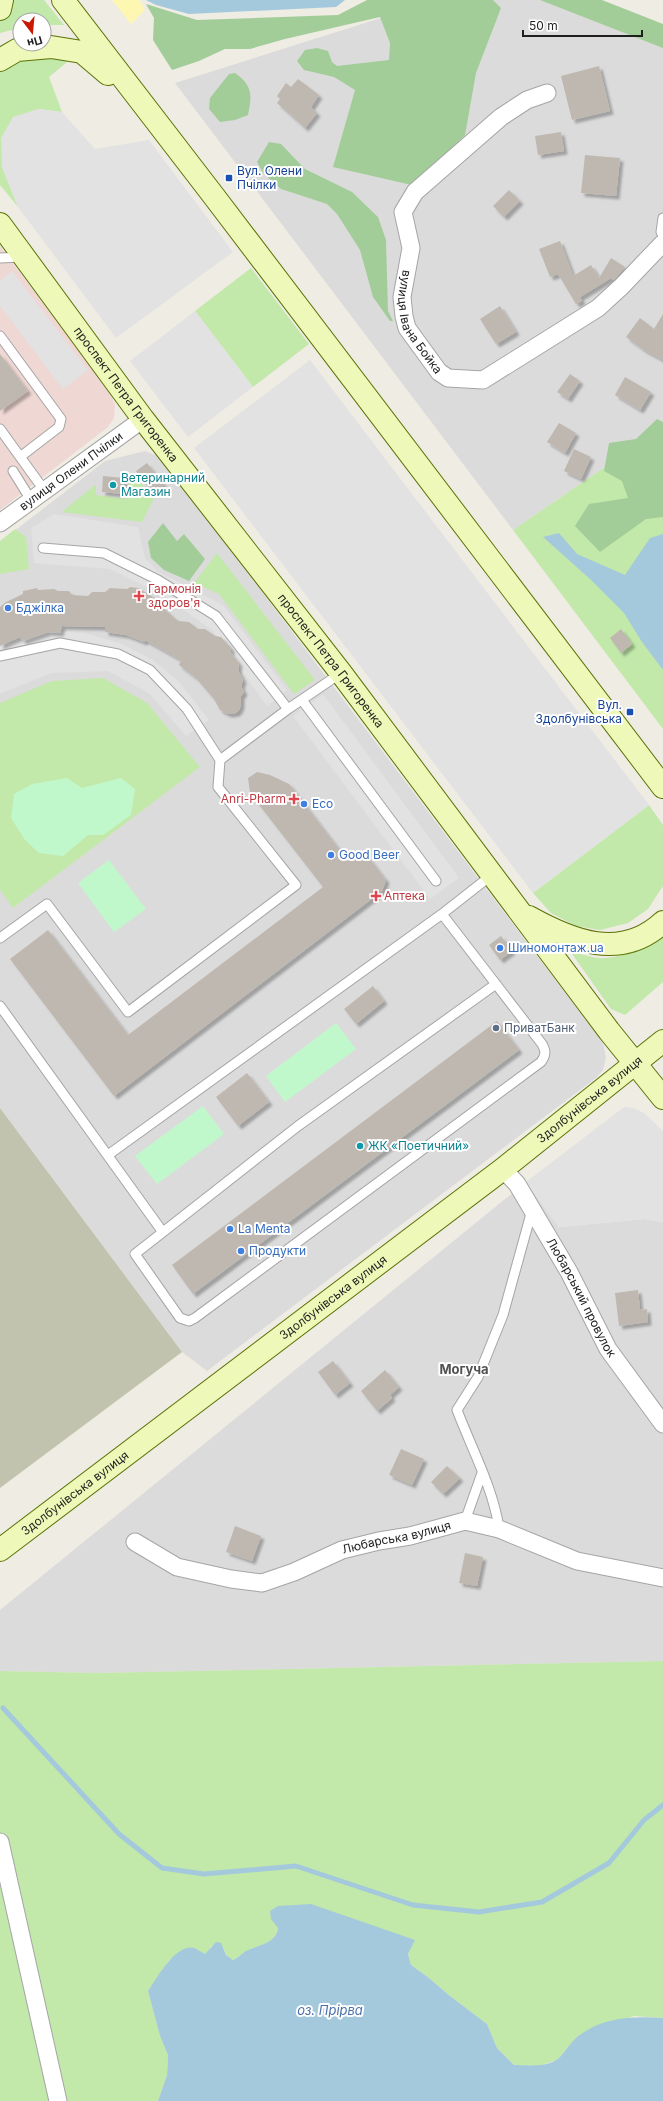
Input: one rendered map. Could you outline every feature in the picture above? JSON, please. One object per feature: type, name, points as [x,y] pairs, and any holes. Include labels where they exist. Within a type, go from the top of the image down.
[{"type":"main road","points":[[0,8],[2,0]]},
{"type":"main road","points":[[63,0],[663,788]]},
{"type":"main road","points":[[0,60],[17,50],[51,47],[82,52],[142,103]]},
{"type":"main road","name":"проспект Петра Григоренка","points":[[2,231],[24,257],[143,419],[341,673],[635,1064],[663,1098]]},
{"type":"main road","points":[[521,912],[555,932],[580,941],[609,945],[638,939],[663,922]]},
{"type":"main road","name":"Здолбунівська вулиця","points":[[0,1550],[503,1169],[663,1041]]},
{"type":"street","name":"вулиця Івана Бойка","points":[[547,93],[527,100],[501,117],[416,192],[403,212],[411,248],[402,297],[404,316],[408,328],[439,372],[448,378],[483,380],[598,308],[622,286],[663,243]]},
{"type":"street","name":"вулиця Олени Пчілки","points":[[0,523],[143,419]]},
{"type":"street","name":"Любарський провулок","points":[[503,1169],[517,1184],[532,1209],[584,1300],[608,1350],[663,1424]]},
{"type":"street","name":"Любарська вулиця","points":[[135,1542],[177,1567],[231,1579],[262,1583],[294,1572],[342,1550],[379,1541],[410,1536],[465,1521],[499,1529],[577,1561],[663,1578]]},
{"type":"street","points":[[0,1842],[58,2101]]},
{"type":"lane","points":[[663,218],[661,226],[663,235]]},
{"type":"lane","points":[[0,258],[24,257]]},
{"type":"lane","points":[[0,336],[62,419],[59,427],[20,457]]},
{"type":"lane","points":[[0,429],[20,457],[38,495]]},
{"type":"lane","points":[[13,471],[38,495]]},
{"type":"lane","points":[[43,548],[104,553],[158,580],[216,616],[288,709]]},
{"type":"lane","points":[[0,656],[60,643],[118,654],[150,670],[187,709],[220,760],[218,788],[296,885],[128,1012],[47,904],[0,938]]},
{"type":"lane","points":[[220,760],[288,709],[341,673]]},
{"type":"lane","points":[[302,700],[436,881]]},
{"type":"lane","points":[[108,1155],[442,914],[493,874]]},
{"type":"lane","points":[[442,914],[496,984],[542,1044],[546,1050],[545,1057],[541,1062],[195,1318],[184,1320],[180,1318],[135,1254],[162,1231],[298,1126],[496,984]]},
{"type":"lane","points":[[0,1006],[162,1231]]},
{"type":"lane","points":[[499,1529],[498,1519],[482,1473],[457,1410],[478,1377],[503,1315],[532,1209]]},
{"type":"lane","points":[[465,1521],[482,1473]]},
{"type":"shaded area","points":[[438,0],[592,0],[663,33],[663,432],[659,430],[513,530],[175,83]]},
{"type":"shaded area","points":[[38,109],[62,112],[95,149],[149,140],[233,252],[116,338],[18,207],[2,167],[1,138],[13,117]]},
{"type":"shaded area","points":[[0,246],[109,391],[115,405],[114,418],[108,427],[0,510]]},
{"type":"shaded area","points":[[12,271],[88,370],[63,389],[0,306],[0,281]]},
{"type":"shaded area","points":[[195,311],[253,387],[188,437],[130,361]]},
{"type":"shaded area","points":[[310,360],[649,805],[533,893],[194,448]]},
{"type":"shaded area","points":[[145,451],[160,457],[603,1043],[606,1058],[603,1070],[596,1078],[207,1371],[182,1352],[0,1108],[0,542],[105,461]]},
{"type":"shaded area","points":[[54,514],[138,527],[145,558],[157,571],[223,605],[287,690],[267,706],[212,630],[163,595],[110,569],[34,563],[31,528]]},
{"type":"shaded area","points":[[49,631],[85,633],[122,644],[153,660],[179,682],[209,720],[186,736],[150,694],[108,671],[51,673],[0,694],[0,647],[17,640]]},
{"type":"shaded area","points":[[323,694],[459,878],[430,899],[293,716]]},
{"type":"shaded area","points":[[624,1107],[634,1108],[644,1113],[663,1131],[663,1222],[645,1219],[559,1227],[526,1182]]},
{"type":"shaded area","points":[[0,1108],[182,1352],[0,1488]]},
{"type":"shaded area","points":[[526,1182],[559,1227],[645,1219],[663,1222],[663,1661],[97,1673],[0,1671],[0,1610]]},
{"type":"green space","points":[[13,0],[44,0],[64,25],[52,25],[52,12],[12,12],[12,30],[0,33],[0,20]]},
{"type":"green space","points":[[367,0],[493,0],[501,8],[476,73],[465,135],[416,186],[333,167],[355,90],[334,77],[304,70],[297,61],[305,50],[317,48],[328,51],[332,62],[337,66],[389,60],[390,43],[380,17],[285,39],[250,49],[225,49],[199,61],[172,70],[153,40],[154,18],[146,4],[197,20],[338,15]]},
{"type":"green space","points":[[540,0],[602,0],[663,24],[663,48]]},
{"type":"green space","points":[[17,56],[72,58],[49,77],[62,112],[38,109],[2,167],[18,207],[0,185],[0,61]]},
{"type":"green space","points":[[235,73],[245,82],[250,91],[248,115],[235,120],[220,122],[209,109],[210,98],[229,74]]},
{"type":"green space","points":[[269,142],[281,144],[305,169],[352,192],[378,217],[386,240],[388,311],[393,321],[390,321],[373,297],[360,250],[337,214],[327,204],[281,189],[263,173],[257,162]]},
{"type":"green space","points":[[251,268],[309,344],[253,387],[195,311]]},
{"type":"green space","points":[[657,419],[663,422],[663,517],[646,519],[600,552],[575,526],[589,504],[628,498],[622,481],[604,471],[609,443],[636,439]]},
{"type":"green space","points":[[659,430],[663,432],[663,729],[513,530]]},
{"type":"green space","points":[[130,472],[154,498],[142,522],[62,512],[96,484],[96,495],[126,499]]},
{"type":"green space","points":[[163,523],[177,541],[184,534],[205,559],[189,581],[164,570],[151,558],[148,542]]},
{"type":"green space","points":[[15,529],[26,537],[29,569],[0,574],[0,541]]},
{"type":"green space","points":[[217,553],[315,680],[294,694],[219,594],[194,583]]},
{"type":"green space","points":[[103,678],[147,703],[200,767],[13,908],[0,890],[0,703],[52,681]]},
{"type":"green space","points":[[67,778],[82,788],[121,778],[135,789],[131,815],[103,835],[88,835],[63,856],[39,853],[25,840],[11,818],[14,794],[32,784]]},
{"type":"green space","points":[[649,805],[663,825],[663,886],[648,909],[628,923],[600,930],[576,926],[551,913],[533,893]]},
{"type":"green space","points":[[109,860],[146,909],[114,932],[78,883]]},
{"type":"green space","points":[[663,936],[663,982],[625,1015],[611,1009],[570,951],[598,958],[615,957],[632,952]]},
{"type":"green space","points":[[336,1023],[356,1049],[285,1102],[266,1076]]},
{"type":"green space","points":[[203,1106],[224,1134],[157,1184],[135,1156]]},
{"type":"green space","points":[[663,1661],[663,2018],[634,2016],[577,2037],[557,2060],[539,2066],[514,2065],[497,2048],[487,2024],[411,1965],[408,1954],[414,1940],[278,1928],[274,1938],[270,1941],[244,1953],[233,1960],[226,1955],[224,1949],[211,1946],[205,1954],[200,1952],[170,1959],[148,1991],[160,2036],[168,2055],[167,2075],[158,2101],[0,2101],[0,1671],[97,1673]]},
{"type":"sand","points":[[112,0],[139,0],[145,10],[131,24]]},
{"type":"water","points":[[146,0],[345,0],[336,7],[189,14],[156,5]]},
{"type":"water","points":[[559,533],[577,554],[625,575],[650,538],[663,534],[663,670],[642,642],[624,613],[590,579],[543,537]]},
{"type":"water","name":"оз. Прірва","points":[[311,1904],[415,1940],[408,1954],[411,1965],[487,2024],[497,2048],[514,2065],[543,2065],[554,2061],[559,2058],[577,2037],[597,2025],[618,2019],[640,2017],[663,2018],[663,2101],[158,2101],[167,2075],[168,2055],[160,2036],[148,1991],[167,1963],[180,1951],[187,1948],[194,1948],[205,1954],[216,1942],[221,1943],[226,1955],[233,1960],[246,1951],[274,1938],[278,1928],[271,1919],[270,1911],[278,1906]]},
{"type":"building","points":[[599,66],[610,111],[572,120],[561,76]]},
{"type":"building","points":[[298,79],[319,95],[311,107],[317,113],[305,128],[277,103],[280,99],[277,96],[286,83],[291,87]]},
{"type":"building","points":[[561,132],[564,151],[538,155],[535,136]]},
{"type":"building","points":[[585,155],[620,158],[616,196],[581,193]]},
{"type":"building","points":[[509,190],[520,201],[504,217],[493,206]]},
{"type":"building","points":[[560,241],[573,276],[591,265],[599,278],[611,258],[625,267],[614,280],[611,278],[580,297],[582,301],[576,304],[558,274],[550,277],[539,249]]},
{"type":"building","points":[[500,306],[516,332],[496,344],[480,319]]},
{"type":"building","points":[[663,314],[663,360],[644,350],[626,337],[640,318],[654,329]]},
{"type":"building","points":[[0,354],[28,391],[0,411]]},
{"type":"building","points":[[570,374],[580,381],[568,399],[557,392]]},
{"type":"building","points":[[625,377],[651,392],[640,410],[615,395]]},
{"type":"building","points":[[559,423],[576,433],[565,453],[547,442]]},
{"type":"building","points":[[574,449],[591,457],[581,479],[564,471]]},
{"type":"building","points":[[147,463],[164,485],[153,493],[136,471]]},
{"type":"building","name":"Ветеринарний Магазин","points":[[103,476],[124,478],[123,494],[102,492]]},
{"type":"building","points":[[130,587],[138,588],[158,600],[162,607],[178,621],[189,622],[198,629],[205,629],[215,636],[221,637],[231,648],[231,653],[239,663],[238,670],[243,680],[241,686],[244,692],[241,696],[241,705],[236,713],[228,714],[220,710],[214,699],[196,678],[179,665],[181,660],[145,640],[144,642],[126,635],[105,632],[105,627],[62,626],[60,633],[48,632],[23,641],[20,637],[0,646],[0,607],[6,602],[23,594],[23,591],[37,588],[38,590],[54,589],[58,591],[69,591],[72,595],[88,596],[92,592],[105,592],[110,588],[127,589]]},
{"type":"building","points":[[621,629],[632,644],[621,653],[610,638]]},
{"type":"building","points":[[257,772],[270,775],[289,784],[348,861],[368,857],[386,880],[382,891],[114,1096],[10,959],[48,930],[128,1035],[323,887],[250,793],[248,778]]},
{"type":"building","name":"Шиномонтаж.ua","points":[[501,936],[512,951],[500,960],[489,945]]},
{"type":"building","points":[[373,986],[384,1001],[356,1024],[344,1009]]},
{"type":"building","name":"ЖК «Поетичний»","points":[[497,1021],[519,1050],[193,1294],[172,1265]]},
{"type":"building","points":[[247,1073],[269,1102],[238,1126],[216,1097]]},
{"type":"building","points":[[638,1290],[640,1310],[647,1309],[648,1322],[619,1326],[615,1293]]},
{"type":"building","points":[[333,1361],[350,1383],[335,1395],[318,1372]]},
{"type":"building","points":[[385,1370],[399,1387],[390,1395],[392,1398],[377,1411],[361,1391]]},
{"type":"building","points":[[401,1449],[424,1459],[412,1485],[389,1475]]},
{"type":"building","points":[[447,1466],[460,1478],[443,1494],[431,1482]]},
{"type":"building","points":[[235,1526],[261,1536],[252,1561],[226,1552]]},
{"type":"building","points":[[465,1553],[483,1557],[477,1586],[459,1583]]},
{"type":"waterway","points":[[3,1708],[119,1834],[162,1868],[204,1874],[296,1866],[413,1905],[479,1912],[542,1902],[609,1863],[644,1820],[663,1805]]},
{"type":"place","name":"Вул. Олени Пчілки","points":[[229,178]]},
{"type":"place","name":"Ветеринарний Магазин","points":[[113,485]]},
{"type":"place","name":"Гармонія здоров'я","points":[[139,596]]},
{"type":"place","name":"Бджілка","points":[[8,608]]},
{"type":"place","name":"Вул. Здолбунівська","points":[[630,712]]},
{"type":"place","name":"Anri-Pharm","points":[[294,799]]},
{"type":"place","name":"Eco","points":[[304,804]]},
{"type":"place","name":"Good Beer","points":[[331,855]]},
{"type":"place","name":"Аптека","points":[[376,896]]},
{"type":"place","name":"Шиномонтаж.ua","points":[[500,948]]},
{"type":"place","name":"ПриватБанк","points":[[496,1028]]},
{"type":"place","name":"ЖК «Поетичний»","points":[[360,1146]]},
{"type":"place","name":"La Menta","points":[[230,1229]]},
{"type":"place","name":"Продукти","points":[[241,1251]]},
{"type":"district","name":"Могуча","points":[[464,1369]]}]
